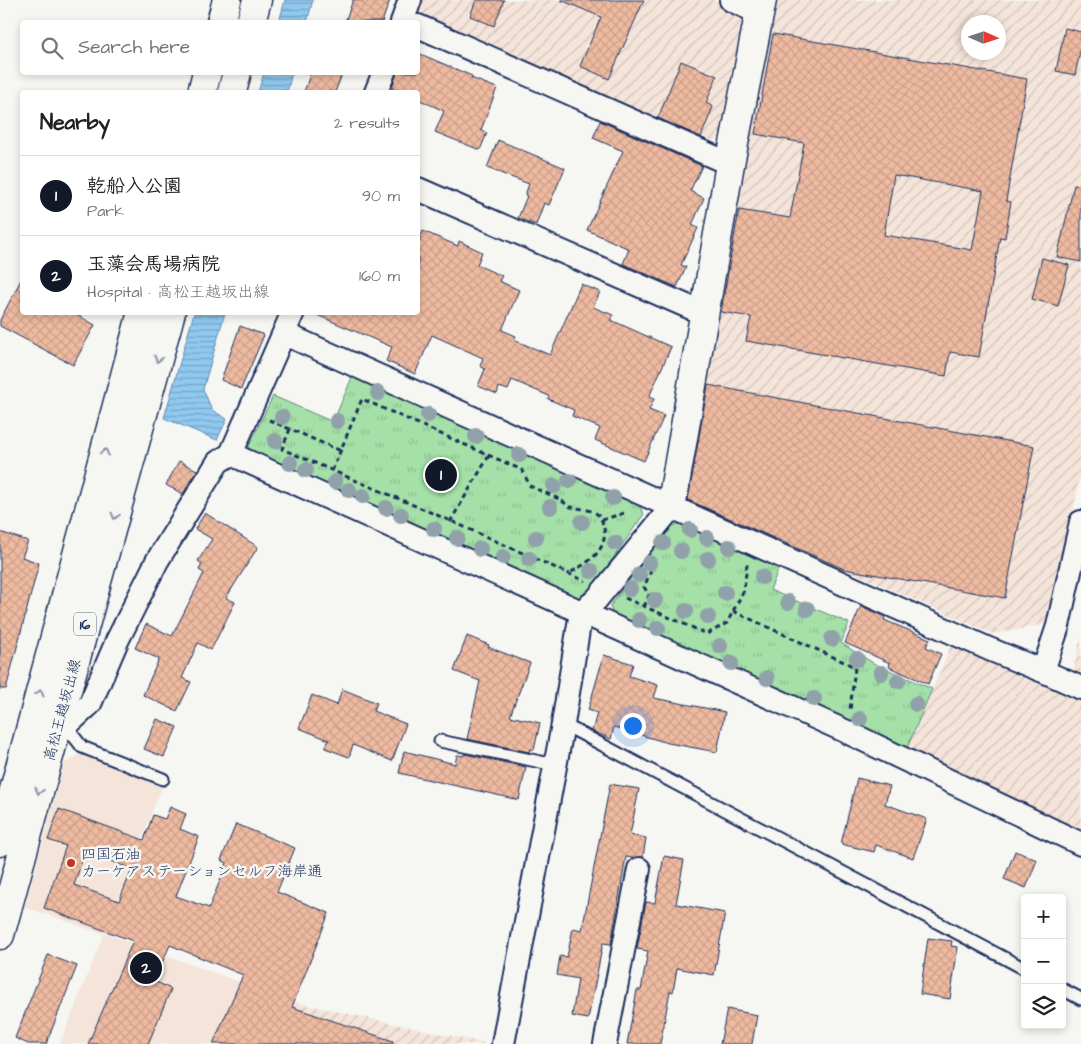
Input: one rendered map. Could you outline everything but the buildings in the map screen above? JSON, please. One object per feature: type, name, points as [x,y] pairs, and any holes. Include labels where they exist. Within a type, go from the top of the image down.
[{"type":"main road","points":[[221,20],[227,0]]},
{"type":"main road","points":[[252,20],[257,0]]},
{"type":"main road","points":[[671,508],[730,164],[761,6]]},
{"type":"main road","points":[[202,90],[206,75]]},
{"type":"main road","points":[[232,90],[236,75]]},
{"type":"main road","name":"高松王越坂出線","points":[[0,935],[51,726],[141,315]]},
{"type":"main road","name":"高松王越坂出線","points":[[0,842],[51,726],[170,315]]},
{"type":"street","points":[[731,0],[761,6]]},
{"type":"street","points":[[420,23],[730,164]]},
{"type":"street","points":[[377,90],[383,75]]},
{"type":"street","points":[[420,190],[705,314]]},
{"type":"street","points":[[51,726],[90,704],[117,641],[157,560],[218,462],[231,454],[292,315]]},
{"type":"street","points":[[284,334],[671,508],[1081,688]]},
{"type":"street","points":[[231,454],[845,731],[1081,844]]},
{"type":"street","points":[[503,1044],[563,724],[581,612],[605,590],[671,508]]},
{"type":"street","points":[[1043,671],[1058,626],[1081,522]]},
{"type":"street","points":[[605,1044],[625,987],[642,882]]},
{"type":"lane","points":[[563,724],[1021,968]]},
{"type":"lane","points":[[51,726],[82,747],[163,780]]},
{"type":"lane","points":[[440,741],[555,765]]},
{"type":"lane","points":[[1066,991],[1081,999]]},
{"type":"path","points":[[332,471],[362,399],[522,470],[530,486],[570,506],[598,515],[602,520],[604,529],[604,540],[598,554],[584,566],[569,574]]},
{"type":"path","points":[[250,412],[341,451]]},
{"type":"path","points":[[290,429],[282,449],[707,634],[727,623],[744,590],[746,566]]},
{"type":"path","points":[[439,548],[451,521],[490,455],[499,430]]},
{"type":"path","points":[[644,607],[649,595],[644,587],[655,563]]},
{"type":"path","points":[[733,611],[855,667],[849,719],[845,731]]},
{"type":"shaded area","points":[[422,0],[713,0],[739,11],[745,23],[723,136],[713,141],[416,14]]},
{"type":"shaded area","points":[[775,0],[1081,0],[1081,470],[1052,623],[993,634],[683,498]]},
{"type":"shaded area","points":[[1081,637],[1081,679],[1072,675]]},
{"type":"shaded area","points":[[953,641],[1081,700],[1081,832],[907,748]]},
{"type":"shaded area","points":[[81,754],[162,787],[104,933],[298,1003],[284,1044],[60,1044],[104,934],[25,907],[64,764]]},
{"type":"shaded area","points":[[298,1003],[488,1044],[284,1044]]},
{"type":"green space","points":[[353,375],[636,500],[644,514],[585,598],[574,598],[247,450],[273,396],[333,422]]},
{"type":"green space","points":[[686,523],[780,565],[770,590],[849,623],[841,643],[873,663],[932,689],[907,748],[614,618],[610,606],[669,526]]},
{"type":"water","points":[[285,0],[313,0],[308,20],[280,20]]},
{"type":"water","points":[[263,75],[291,75],[288,90],[259,90]]},
{"type":"water","points":[[193,315],[224,315],[203,389],[212,410],[227,419],[217,440],[164,418]]},
{"type":"place","name":"乾船入公園","points":[[441,475]]},
{"type":"place","name":"四国石油 カーケアステーションセルフ海岸通","points":[[71,863]]},
{"type":"place","name":"玉藻会馬場病院","points":[[146,968]]}]
